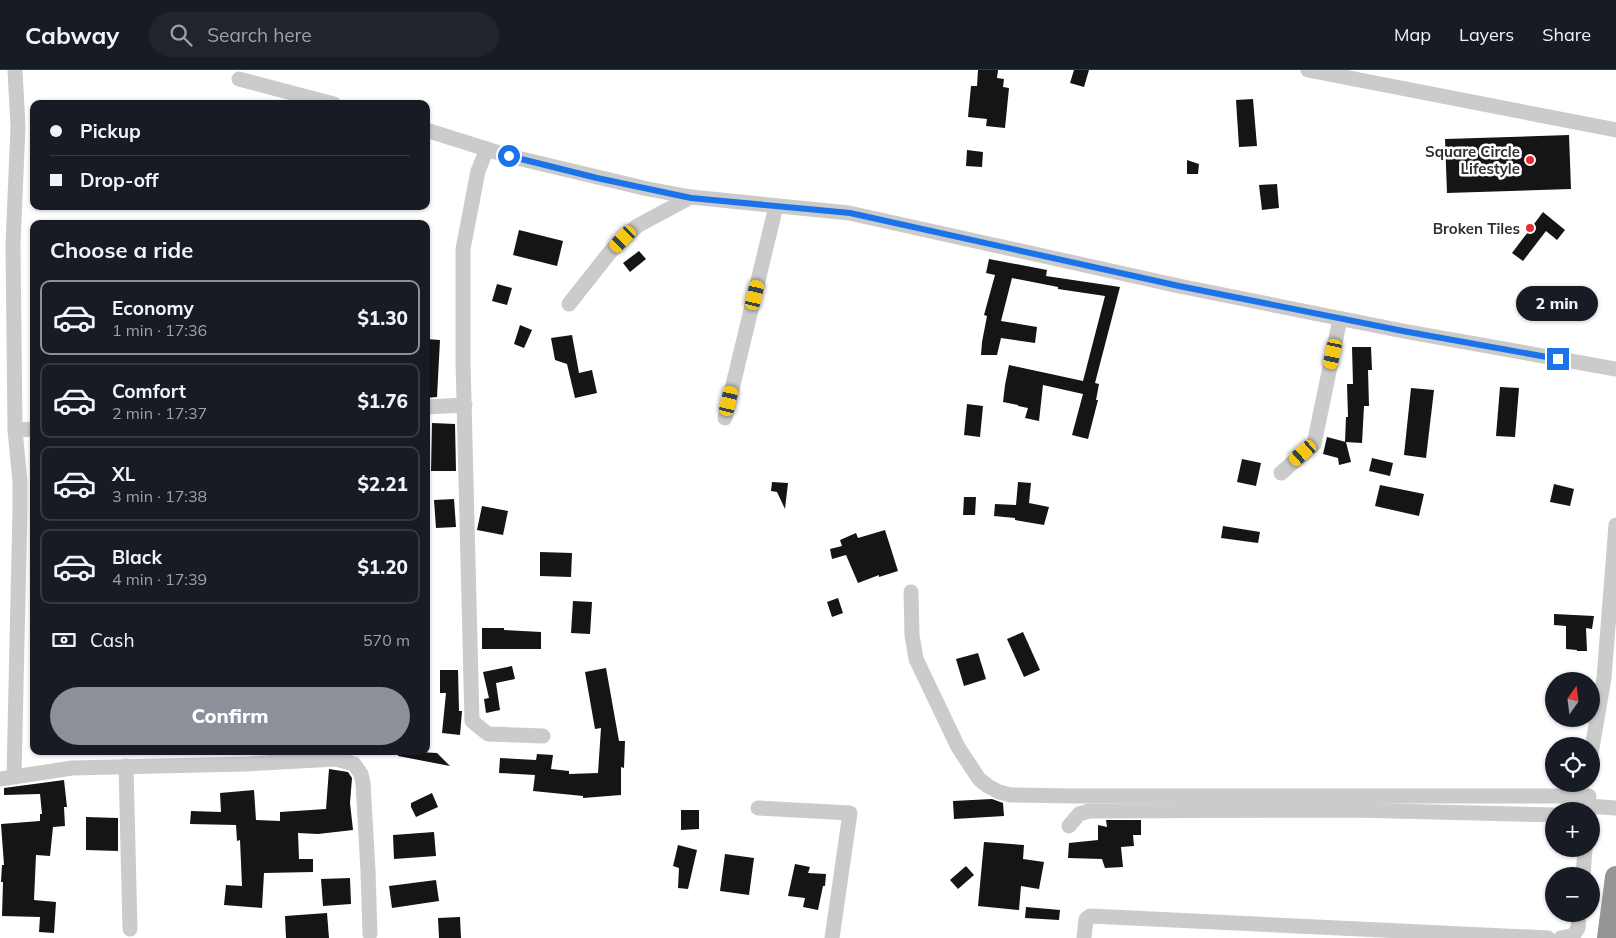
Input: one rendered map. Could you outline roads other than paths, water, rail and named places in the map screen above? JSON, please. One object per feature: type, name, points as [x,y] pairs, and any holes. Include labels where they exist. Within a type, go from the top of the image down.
[{"type":"highway","points":[[1608,938],[1616,877]]},
{"type":"street","points":[[15,70],[18,128],[13,244],[16,430],[20,482],[27,509],[7,777],[72,768],[246,764],[336,759],[354,764],[361,774],[363,783],[370,934]]},
{"type":"street","points":[[1308,70],[1616,130]]},
{"type":"street","points":[[239,79],[319,100]]},
{"type":"street","points":[[430,131],[487,149],[597,178],[691,198],[850,213],[1179,286],[1340,319],[1616,369]]},
{"type":"street","points":[[487,149],[478,171],[462,249],[472,721],[488,734],[543,736]]},
{"type":"street","points":[[569,304],[610,252],[637,226],[691,198]]},
{"type":"street","points":[[725,418],[776,206]]},
{"type":"street","points":[[1281,473],[1314,444],[1340,319]]},
{"type":"street","points":[[430,407],[465,405]]},
{"type":"street","points":[[16,430],[30,429]]},
{"type":"street","points":[[1594,737],[1604,678],[1612,610],[1616,526]]},
{"type":"street","points":[[911,592],[912,635],[916,659],[958,747],[979,779],[999,792],[1011,795],[1073,796],[1589,799],[1616,808]]},
{"type":"street","points":[[126,766],[130,929]]},
{"type":"street","points":[[758,808],[850,813],[832,938]]},
{"type":"street","points":[[1069,826],[1079,814],[1089,811],[1353,810],[1545,816]]},
{"type":"street","points":[[1084,938],[1086,919],[1090,916],[1548,938]]},
{"type":"street","points":[[1561,938],[1573,936],[1578,928],[1578,922]]},
{"type":"place","name":"Square Circle Lifestyle","points":[[1530,160]]},
{"type":"place","name":"Broken Tiles","points":[[1530,228]]}]
